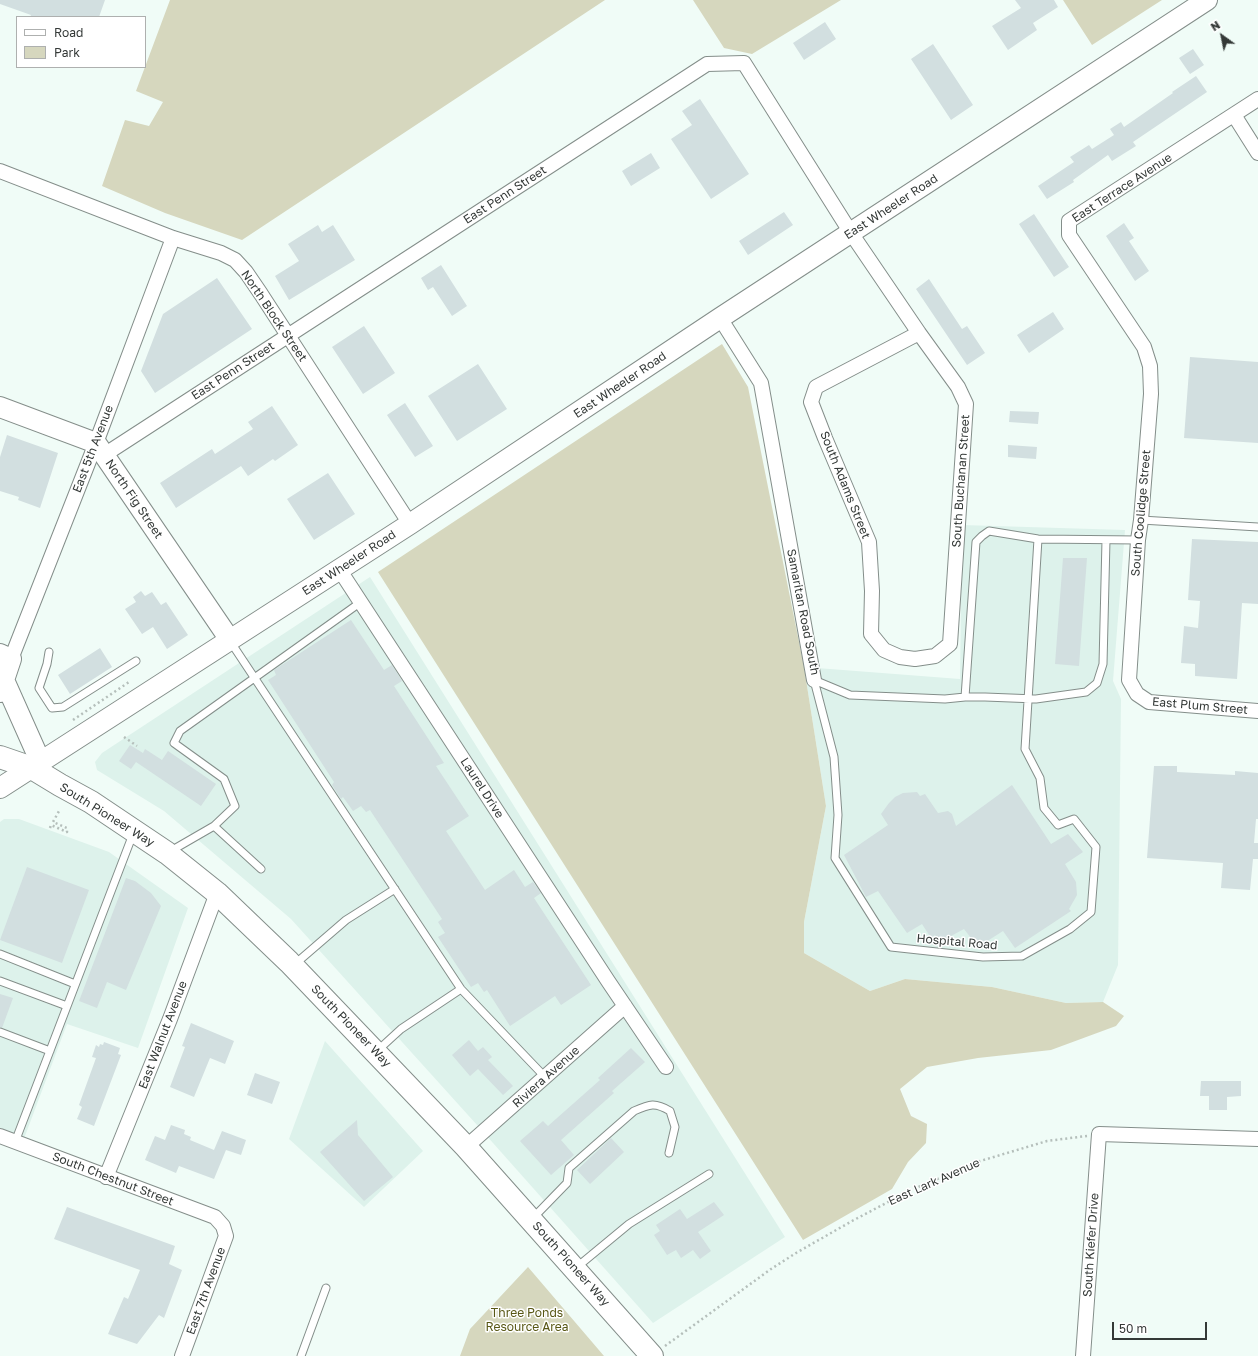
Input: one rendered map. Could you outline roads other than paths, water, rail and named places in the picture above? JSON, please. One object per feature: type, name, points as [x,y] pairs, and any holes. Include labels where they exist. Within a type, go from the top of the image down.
[{"type":"main road","name":"East Wheeler Road","points":[[37,765],[410,524],[720,318],[1207,0]]},
{"type":"main road","points":[[0,407],[100,449]]},
{"type":"main road","name":"North Fig Street","points":[[100,449],[230,640]]},
{"type":"main road","points":[[0,788],[37,765],[2,686],[5,656]]},
{"type":"main road","name":"South Pioneer Way","points":[[0,758],[37,765],[168,853],[217,893],[293,966],[466,1147],[652,1356]]},
{"type":"street","name":"East Penn Street","points":[[100,449],[288,335],[707,64],[744,64],[851,233]]},
{"type":"street","name":"East Terrace Avenue","points":[[1144,347],[1069,235],[1069,221],[1258,99]]},
{"type":"street","points":[[1234,115],[1258,153]]},
{"type":"street","name":"North Block Street","points":[[0,171],[173,238],[221,253],[235,260],[246,272],[261,294],[410,524]]},
{"type":"street","name":"South Buchanan Street","points":[[851,233],[919,333],[958,387],[966,404],[950,644]]},
{"type":"street","name":"East 5th Avenue","points":[[5,656],[100,449],[173,238]]},
{"type":"street","name":"Samaritan Road South","points":[[720,318],[761,383],[814,680]]},
{"type":"street","name":"South Adams Street","points":[[919,333],[816,387],[811,402],[869,542],[872,591],[871,634],[884,650],[900,657],[915,659],[935,656],[950,644]]},
{"type":"street","name":"South Coolidge Street","points":[[1129,680],[1138,540],[1141,520],[1151,394],[1150,366],[1144,347]]},
{"type":"street","name":"Laurel Drive","points":[[339,569],[603,974],[666,1067]]},
{"type":"street","name":"East Plum Street","points":[[1129,680],[1137,694],[1149,702],[1258,711]]},
{"type":"street","name":"East Walnut Avenue","points":[[106,1176],[170,1018],[217,893]]},
{"type":"street","name":"Riviera Avenue","points":[[466,1147],[626,1006]]},
{"type":"street","name":"South Kiefer Drive","points":[[1082,1356],[1099,1134],[1258,1139]]},
{"type":"street","name":"South Chestnut Street","points":[[0,1136],[215,1217],[223,1226]]},
{"type":"street","name":"East 7th Avenue","points":[[182,1356],[226,1236],[223,1226]]},
{"type":"lane","points":[[1141,520],[1258,527]]},
{"type":"lane","points":[[965,697],[976,542],[982,536],[989,531],[1038,540],[1138,540]]},
{"type":"lane","points":[[1029,698],[1038,540]]},
{"type":"lane","name":"Samaritan Road South","points":[[814,680],[850,695],[945,699],[965,697],[1036,699],[1086,692],[1096,683],[1103,664],[1106,540]]},
{"type":"lane","points":[[168,853],[214,826],[235,806],[224,779],[174,743],[180,730],[361,602]]},
{"type":"lane","points":[[230,640],[461,989],[545,1077]]},
{"type":"lane","points":[[49,652],[47,664],[39,688],[52,708],[63,707],[136,661]]},
{"type":"lane","name":"Hospital Road","points":[[814,680],[834,757],[838,814],[835,858],[891,947],[983,957],[1022,956],[1070,929],[1091,912],[1096,847],[1074,819],[1058,825],[1044,808],[1040,778],[1025,749],[1029,698]]},
{"type":"lane","points":[[214,826],[262,869]]},
{"type":"lane","points":[[15,1142],[134,830]]},
{"type":"lane","points":[[293,966],[346,920],[395,888]]},
{"type":"lane","points":[[0,954],[76,984]]},
{"type":"lane","points":[[0,980],[67,1006]]},
{"type":"lane","points":[[375,1052],[401,1029],[461,989]]},
{"type":"lane","points":[[0,1032],[50,1051]]},
{"type":"lane","points":[[531,1220],[567,1183],[569,1168],[634,1110],[647,1105],[659,1105],[670,1111],[675,1127],[669,1153]]},
{"type":"lane","points":[[574,1269],[629,1224],[709,1174]]},
{"type":"lane","points":[[301,1356],[326,1288]]},
{"type":"park label","name":"Three Ponds Resource Area","points":[[527,1320]]}]
